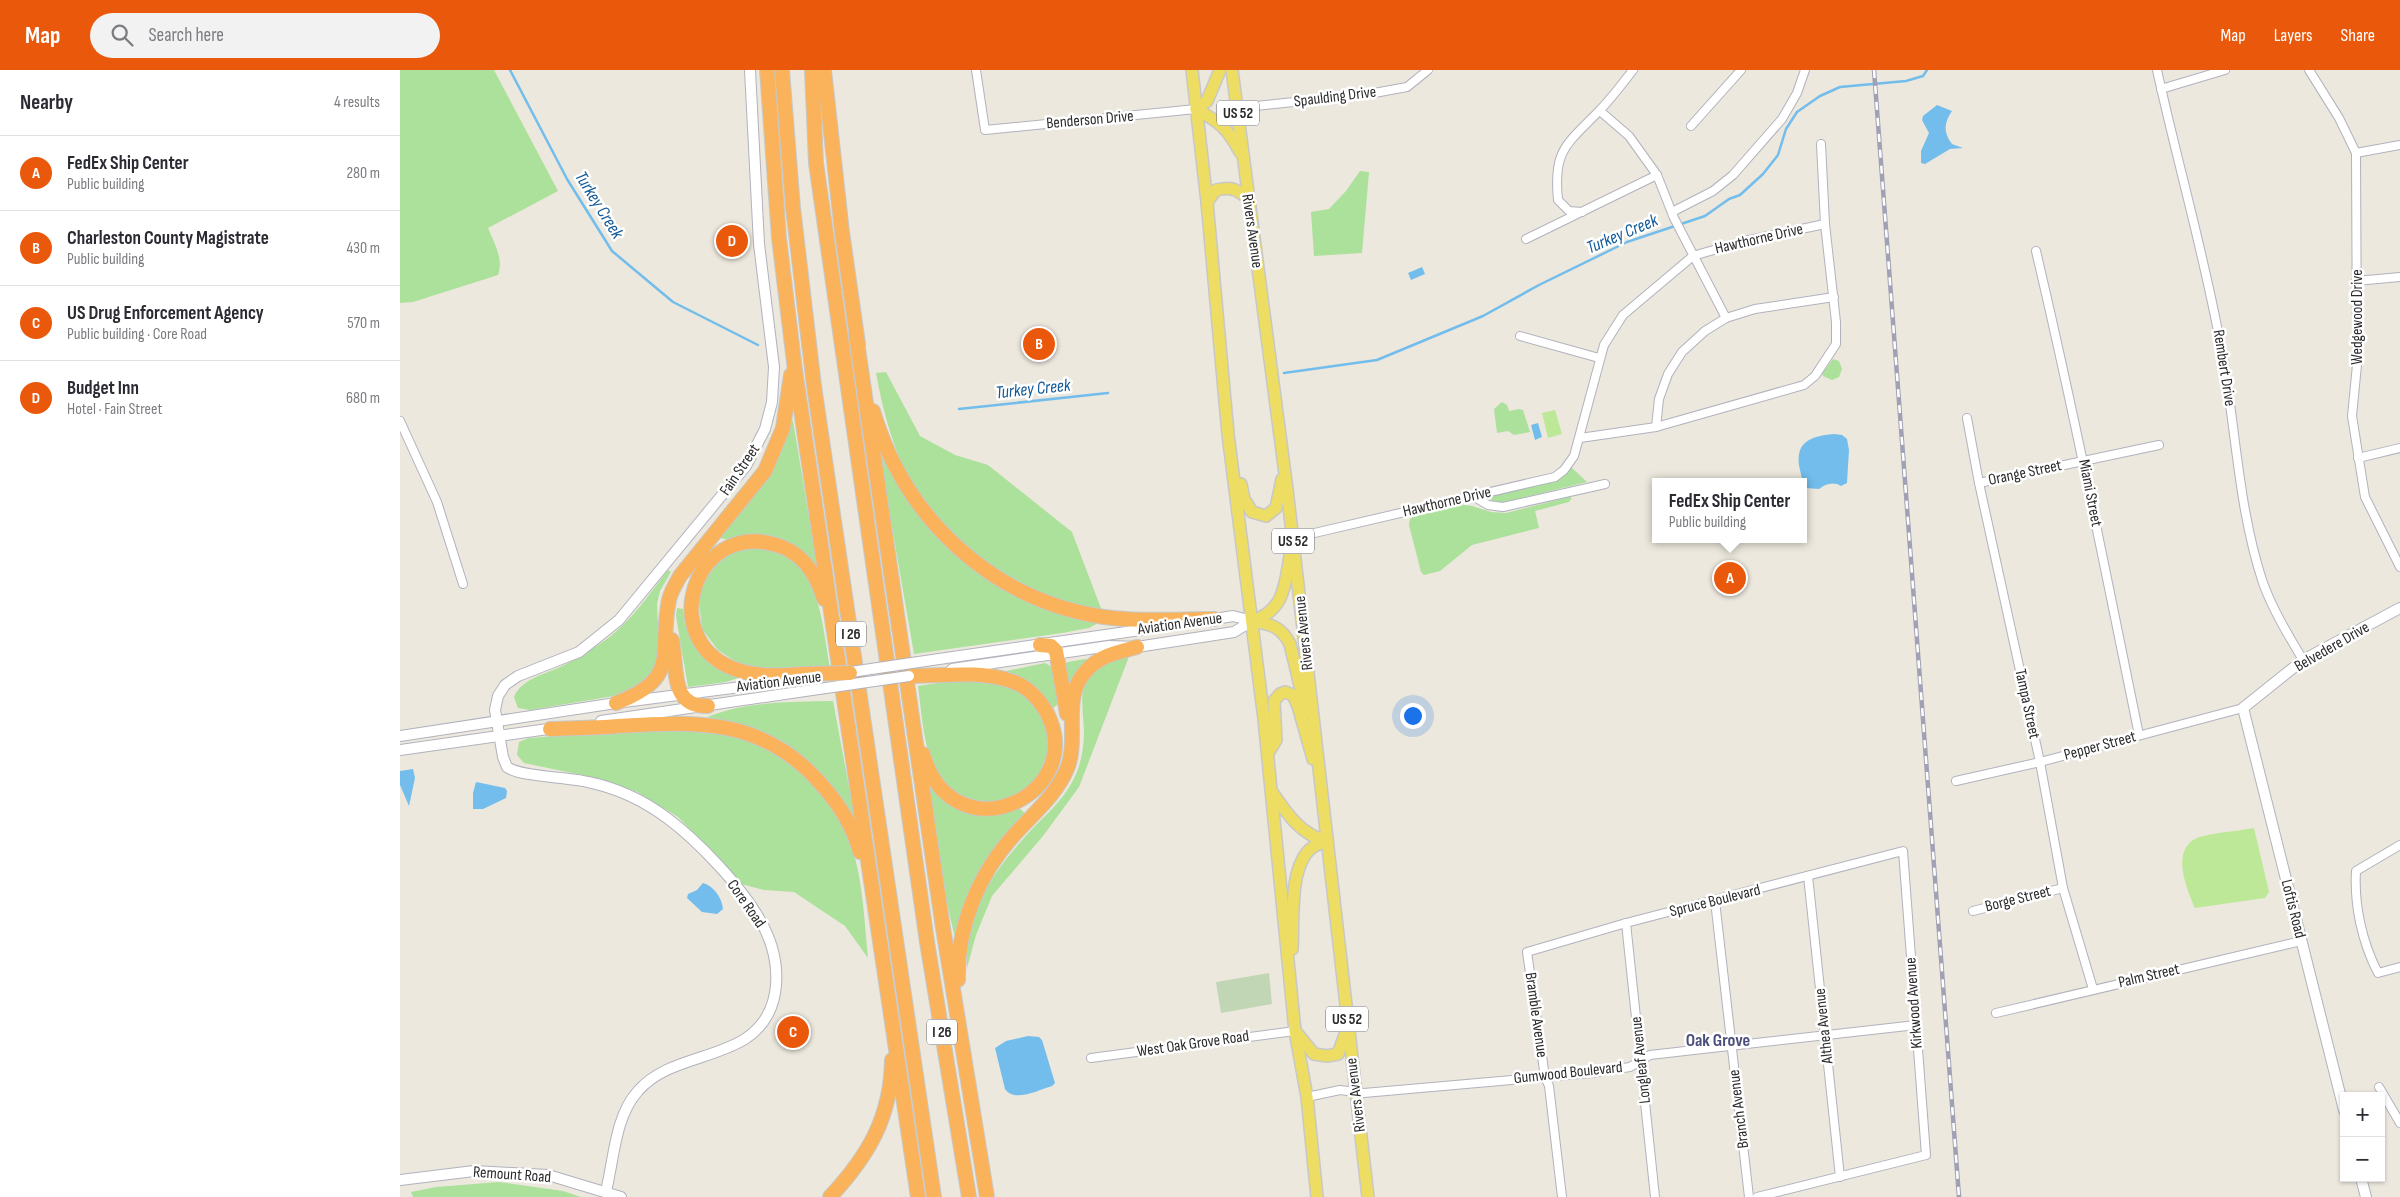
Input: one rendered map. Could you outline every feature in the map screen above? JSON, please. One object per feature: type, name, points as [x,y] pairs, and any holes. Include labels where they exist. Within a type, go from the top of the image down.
[{"type":"highway","points":[[767,70],[773,171],[787,306],[918,1197]]},
{"type":"highway","name":"I 26","points":[[782,70],[792,199],[813,377],[934,1197]]},
{"type":"highway","name":"I 26","points":[[812,70],[816,163],[927,942],[969,1197]]},
{"type":"highway","points":[[824,70],[856,335],[987,1197]]},
{"type":"highway","points":[[616,703],[638,694],[657,676],[664,662],[669,600],[680,576],[765,471],[783,428],[791,383],[787,306]]},
{"type":"highway","points":[[856,335],[869,399],[890,457],[923,511],[965,555],[1024,592],[1085,613],[1142,620],[1214,619]]},
{"type":"highway","points":[[839,662],[820,586],[814,574],[798,556],[784,547],[759,542],[733,545],[717,554],[701,573],[692,596],[694,626],[706,649],[723,664],[740,671],[803,677],[850,673]]},
{"type":"highway","points":[[668,620],[680,695],[688,703],[708,706]]},
{"type":"highway","points":[[1040,645],[1051,646],[1057,654],[1071,739]]},
{"type":"highway","points":[[965,1058],[958,975],[962,938],[971,906],[993,862],[1013,836],[1056,789],[1068,766],[1073,701],[1080,678],[1095,661],[1106,655],[1138,647]]},
{"type":"highway","points":[[941,673],[979,675],[1012,681],[1036,697],[1052,723],[1053,754],[1050,768],[1043,780],[1025,798],[1014,804],[990,809],[962,803],[952,798],[930,774],[908,682],[941,673]]},
{"type":"highway","points":[[550,729],[703,723],[732,728],[762,740],[805,766],[846,816],[858,844],[876,917]]},
{"type":"highway","points":[[830,1197],[856,1170],[883,1119],[888,1103],[892,1053],[887,990]]},
{"type":"main road","name":"US 52","points":[[1192,70],[1207,202],[1228,434],[1268,753],[1295,1031],[1307,1097],[1317,1197]]},
{"type":"main road","points":[[1220,70],[1207,101],[1196,110],[1214,119],[1228,130],[1242,156]]},
{"type":"main road","name":"Rivers Avenue","points":[[1232,70],[1247,198],[1293,538],[1368,1197]]},
{"type":"main road","points":[[1207,202],[1216,190],[1226,188],[1237,188],[1247,198]]},
{"type":"main road","points":[[1228,434],[1244,499],[1255,514],[1266,516],[1274,512],[1279,497],[1284,464]]},
{"type":"main road","points":[[1252,621],[1266,614],[1281,597],[1285,588],[1293,538]]},
{"type":"main road","points":[[1252,621],[1274,625],[1283,632],[1290,644],[1317,751]]},
{"type":"main road","points":[[1268,753],[1276,740],[1274,701],[1283,692],[1288,692],[1293,695],[1298,706],[1322,795]]},
{"type":"main road","points":[[1271,790],[1299,826],[1312,836],[1327,840]]},
{"type":"main road","points":[[1289,974],[1295,881],[1300,864],[1307,852],[1327,840]]},
{"type":"main road","points":[[1295,1031],[1314,1054],[1327,1056],[1338,1054],[1348,1026]]},
{"type":"street","name":"Fain Street","points":[[499,735],[495,710],[498,696],[510,681],[579,652],[620,620],[742,472],[765,429],[773,395],[774,367],[759,244],[750,70]]},
{"type":"street","name":"Benderson Drive","points":[[976,70],[985,130],[1196,110]]},
{"type":"street","name":"Spaulding Drive","points":[[1237,108],[1407,87],[1428,70]]},
{"type":"street","points":[[1582,212],[1569,211],[1558,200],[1556,166],[1563,149],[1579,129],[1600,111],[1633,70]]},
{"type":"street","points":[[1691,126],[1741,70]]},
{"type":"street","points":[[1600,111],[1629,136],[1657,175],[1673,215],[1713,191],[1733,175],[1782,119],[1797,93],[1804,70]]},
{"type":"street","name":"Rembert Drive","points":[[2157,70],[2210,289],[2223,356],[2234,446],[2253,544],[2264,584],[2277,615],[2303,660]]},
{"type":"street","points":[[2161,89],[2225,70]]},
{"type":"street","name":"Wedgewood Drive","points":[[2309,70],[2339,118],[2356,153],[2357,365],[2352,416],[2365,497],[2400,567]]},
{"type":"street","name":"Hawthorne Drive","points":[[1580,438],[1656,427],[1804,385],[1815,376],[1836,344],[1834,297],[1825,224],[1821,144]]},
{"type":"street","points":[[2356,153],[2400,145]]},
{"type":"street","points":[[1526,239],[1657,175]]},
{"type":"street","name":"Hawthorne Drive","points":[[1673,215],[1726,318]]},
{"type":"street","name":"Hawthorne Drive","points":[[1293,538],[1555,477],[1569,463],[1580,438],[1588,396],[1599,358],[1604,345],[1623,315],[1693,256],[1744,241],[1825,224]]},
{"type":"street","name":"Miami Street","points":[[2036,251],[2066,393],[2084,460],[2139,735]]},
{"type":"street","points":[[2356,281],[2400,277]]},
{"type":"street","points":[[1656,427],[1659,399],[1668,374],[1677,360],[1705,331],[1726,318],[1755,309],[1834,297]]},
{"type":"street","points":[[1520,336],[1599,358]]},
{"type":"street","name":"Tampa Street","points":[[1967,418],[1979,483],[2040,762],[2063,888],[2093,989]]},
{"type":"street","points":[[400,421],[437,502],[463,584]]},
{"type":"street","name":"Orange Street","points":[[1979,483],[2159,445]]},
{"type":"street","points":[[2358,458],[2400,448]]},
{"type":"street","points":[[1473,496],[1488,505],[1503,507],[1605,484]]},
{"type":"street","name":"Belvedere Drive","points":[[2243,708],[2303,660],[2400,608]]},
{"type":"street","name":"Aviation Avenue","points":[[850,673],[1233,616],[1252,621]]},
{"type":"street","name":"Aviation Avenue","points":[[941,673],[1109,646],[1138,647],[1234,632],[1252,621]]},
{"type":"street","name":"Aviation Avenue","points":[[400,736],[803,677]]},
{"type":"street","name":"Aviation Avenue","points":[[400,750],[805,691],[908,682]]},
{"type":"street","name":"Pepper Street","points":[[1956,782],[2040,762],[2243,708]]},
{"type":"street","name":"Loftis Road","points":[[2243,708],[2340,1094]]},
{"type":"street","name":"Core Road","points":[[499,735],[503,757],[511,769],[588,782],[617,790],[649,806],[679,828],[720,869],[751,905],[765,929],[774,957],[777,987],[771,1008],[756,1031],[742,1041],[675,1066],[653,1077],[632,1098],[623,1117],[606,1191]]},
{"type":"street","points":[[2400,845],[2356,871],[2354,892],[2364,940],[2378,973],[2400,967]]},
{"type":"street","name":"Spruce Boulevard","points":[[1527,952],[1626,923],[1903,851]]},
{"type":"street","name":"Kirkwood Avenue","points":[[1840,1176],[1926,1155],[1903,851]]},
{"type":"street","name":"Althea Avenue","points":[[1808,876],[1840,1176]]},
{"type":"street","name":"Borge Street","points":[[1973,910],[2063,888]]},
{"type":"street","name":"Branch Avenue","points":[[1715,901],[1749,1197]]},
{"type":"street","name":"Longleaf Avenue","points":[[1626,923],[1642,1059],[1655,1197]]},
{"type":"street","name":"Palm Street","points":[[1996,1012],[2302,941]]},
{"type":"street","name":"Bramble Avenue","points":[[1527,952],[1545,1077],[1549,1086],[1562,1197]]},
{"type":"street","name":"Gumwood Boulevard","points":[[1307,1097],[1340,1090],[1356,1092],[1545,1077],[1630,1067],[1650,1055],[1916,1025]]},
{"type":"street","name":"West Oak Grove Road","points":[[1091,1058],[1295,1031]]},
{"type":"street","points":[[2379,1087],[2400,1124]]},
{"type":"street","name":"Remount Road","points":[[400,1180],[474,1171],[548,1175],[621,1197]]},
{"type":"street","points":[[1758,1197],[1840,1176]]},
{"type":"street","points":[[2362,1182],[2366,1197]]},
{"type":"green space","points":[[400,70],[494,70],[558,191],[488,228],[499,257],[500,269],[498,275],[413,302],[400,303]]},
{"type":"green space","points":[[1360,171],[1369,172],[1362,253],[1314,256],[1311,212],[1329,209],[1346,191]]},
{"type":"green space","points":[[1833,359],[1839,361],[1842,369],[1839,377],[1832,380],[1822,374]]},
{"type":"green space","points":[[886,372],[920,436],[955,455],[988,465],[1072,532],[1102,611],[1077,605],[1037,591],[1006,574],[974,553],[933,515],[923,502],[906,472],[893,440],[876,373]]},
{"type":"green space","points":[[1502,402],[1507,405],[1509,411],[1523,410],[1530,432],[1514,435],[1508,431],[1497,433],[1494,409]]},
{"type":"green space","points":[[1555,410],[1562,434],[1548,438],[1542,413]]},
{"type":"green space","points":[[790,420],[793,421],[818,571],[789,545],[781,541],[763,536],[734,539],[718,537]]},
{"type":"green space","points":[[882,451],[918,514],[958,555],[1100,622],[1089,628],[1062,633],[914,654],[879,452]]},
{"type":"green space","points":[[1570,466],[1587,482],[1506,502],[1495,502],[1488,498],[1550,480]]},
{"type":"green space","points":[[1569,497],[1572,498],[1569,502],[1535,511],[1539,528],[1472,545],[1440,571],[1424,575],[1421,572],[1409,525],[1410,519],[1415,515],[1458,504],[1491,512],[1506,513]]},
{"type":"green space","points":[[754,546],[776,550],[792,559],[804,572],[813,589],[819,608],[830,667],[770,669],[738,663],[718,650],[702,629],[699,601],[706,575],[731,551]]},
{"type":"green space","points":[[668,570],[671,572],[660,591],[657,604],[659,644],[657,663],[649,677],[626,694],[530,710],[518,708],[514,697],[523,685],[538,676],[561,667],[609,637],[634,613]]},
{"type":"green space","points":[[677,608],[683,609],[685,625],[693,641],[729,673],[738,678],[726,682],[688,687],[676,616]]},
{"type":"green space","points":[[1130,654],[1079,787],[1043,836],[992,896],[976,935],[967,968],[968,946],[972,926],[977,908],[986,890],[1007,858],[1063,796],[1077,772],[1084,739],[1082,702],[1088,675],[1104,660]]},
{"type":"green space","points":[[1085,659],[1088,661],[1069,692],[1065,664]]},
{"type":"green space","points":[[1045,663],[1052,667],[1058,704],[1051,710],[1006,671]]},
{"type":"green space","points":[[960,680],[982,682],[1010,688],[1035,704],[1045,721],[1048,741],[1045,760],[1035,778],[1021,792],[1002,800],[979,801],[967,798],[956,792],[946,785],[938,775],[926,743],[918,686]]},
{"type":"green space","points":[[833,701],[857,830],[838,797],[748,728],[707,717],[753,705]]},
{"type":"green space","points":[[662,728],[710,730],[746,740],[783,759],[815,787],[840,820],[854,853],[862,898],[868,958],[845,926],[794,892],[764,890],[741,884],[730,870],[678,817],[637,792],[601,779],[524,763],[517,755],[519,742],[529,738]]},
{"type":"green space","points":[[931,785],[950,802],[971,812],[993,814],[1018,807],[1026,814],[956,938],[936,843],[928,786]]},
{"type":"green space","points":[[2254,828],[2269,892],[2265,898],[2195,908],[2185,881],[2182,860],[2184,851],[2189,844],[2203,836]]},
{"type":"green space","points":[[1269,973],[1272,1004],[1221,1013],[1216,982]]},
{"type":"green space","points":[[499,1182],[563,1191],[581,1197],[413,1197],[411,1192],[436,1187]]},
{"type":"water","points":[[1937,105],[1952,111],[1946,124],[1947,135],[1952,144],[1963,148],[1950,149],[1925,164],[1921,163],[1921,151],[1929,133],[1922,120],[1923,116]]},
{"type":"water","points":[[1422,267],[1425,274],[1411,280],[1408,273]]},
{"type":"water","points":[[1538,423],[1542,437],[1535,440],[1531,425]]},
{"type":"water","points":[[1825,435],[1842,435],[1847,439],[1849,450],[1847,483],[1841,486],[1830,484],[1819,489],[1807,488],[1807,478],[1802,478],[1799,453],[1805,443]]},
{"type":"water","points":[[413,769],[415,778],[409,806],[400,785],[400,771]]},
{"type":"water","points":[[476,782],[505,788],[507,791],[506,798],[483,809],[473,809],[473,793]]},
{"type":"water","points":[[703,883],[717,893],[721,901],[723,909],[717,914],[702,912],[687,898],[688,894],[697,890]]},
{"type":"water","points":[[1028,1036],[1039,1037],[1042,1040],[1055,1083],[1052,1086],[1034,1092],[1015,1095],[1005,1089],[995,1048],[1006,1041]]},
{"type":"waterway","name":"Turkey Creek","points":[[510,70],[567,179],[612,251],[673,302],[758,345]]},
{"type":"waterway","name":"Turkey Creek","points":[[1284,373],[1377,360],[1483,316],[1539,285],[1627,242],[1705,216],[1729,199],[1740,195],[1763,174],[1778,155],[1786,129],[1797,112],[1820,96],[1840,87],[1906,81],[1923,76],[1927,70]]},
{"type":"waterway","name":"Turkey Creek","points":[[959,409],[1108,393]]},
{"type":"railway","points":[[1874,70],[1959,1197]]},
{"type":"place","name":"Budget Inn","points":[[732,241]]},
{"type":"place","name":"Charleston County Magistrate","points":[[1039,344]]},
{"type":"place","name":"FedEx Ship Center","points":[[1730,578]]},
{"type":"place","name":"US Drug Enforcement Agency","points":[[793,1032]]},
{"type":"district","name":"Oak Grove","points":[[1718,1040]]}]
